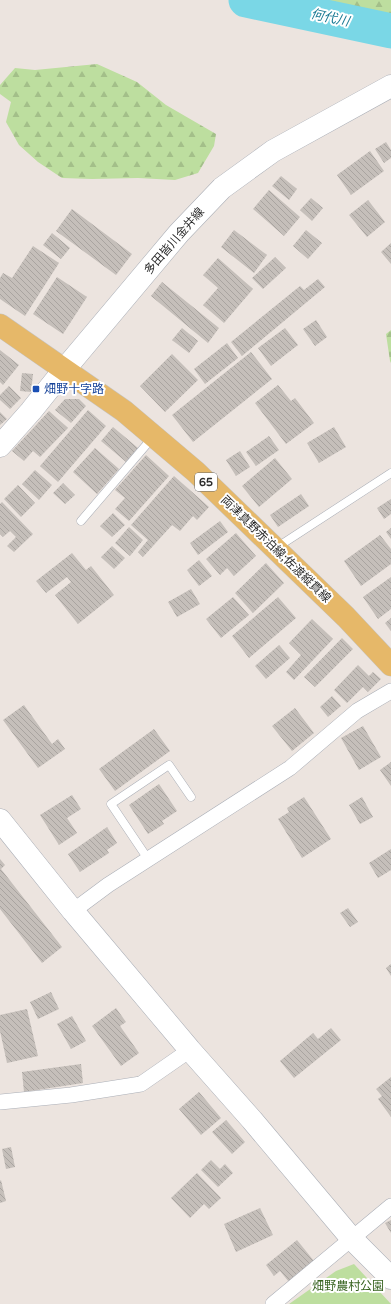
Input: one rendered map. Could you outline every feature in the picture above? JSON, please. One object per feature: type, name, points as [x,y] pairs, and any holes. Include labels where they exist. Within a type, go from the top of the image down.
[{"type":"main road","name":"両津真野赤泊線;佐渡縦貫線","points":[[0,325],[124,411],[196,472],[346,617],[391,665]]},
{"type":"street","name":"多田皆川金井線","points":[[0,446],[31,411],[179,233],[222,188],[273,151],[391,86]]},
{"type":"street","points":[[74,911],[108,885],[290,768],[358,711],[391,691]]},
{"type":"street","points":[[0,820],[190,1050],[252,1120],[352,1239],[391,1278]]},
{"type":"street","points":[[0,1102],[71,1095],[141,1084],[190,1050]]},
{"type":"street","points":[[273,1304],[391,1206]]},
{"type":"lane","points":[[81,521],[154,436]]},
{"type":"lane","points":[[275,548],[391,473]]},
{"type":"lane","points":[[148,859],[111,804],[169,765],[191,798]]},
{"type":"green space","points":[[260,0],[391,0],[391,26]]},
{"type":"green space","points":[[97,64],[137,82],[166,105],[216,134],[214,146],[198,173],[175,180],[138,178],[62,178],[38,162],[19,145],[6,122],[11,102],[0,94],[0,85],[15,68],[35,70]]},
{"type":"green space","points":[[391,330],[391,363],[386,334]]},
{"type":"green space","name":"畑野農村公園","points":[[354,1264],[391,1304],[289,1304],[336,1271]]},
{"type":"building","points":[[386,142],[391,150],[391,158],[384,163],[375,149]]},
{"type":"building","points":[[370,151],[384,171],[351,195],[337,175]]},
{"type":"building","points":[[281,176],[297,189],[289,200],[272,186]]},
{"type":"building","points":[[269,190],[300,217],[284,236],[253,209]]},
{"type":"building","points":[[311,198],[323,208],[312,221],[300,210]]},
{"type":"building","points":[[368,200],[385,222],[367,237],[349,215]]},
{"type":"building","points":[[72,209],[132,254],[116,275],[56,231]]},
{"type":"building","points":[[234,230],[267,255],[254,273],[221,247]]},
{"type":"building","points":[[306,230],[322,243],[308,259],[293,246]]},
{"type":"building","points":[[52,233],[70,248],[61,259],[43,245]]},
{"type":"building","points":[[391,243],[391,264],[381,252]]},
{"type":"building","points":[[33,246],[59,263],[25,316],[0,299],[0,278],[3,273],[12,278]]},
{"type":"building","points":[[275,257],[286,268],[263,289],[252,278]]},
{"type":"building","points":[[218,258],[253,289],[224,323],[203,305],[218,288],[203,275]]},
{"type":"building","points":[[57,277],[87,297],[63,334],[33,314]]},
{"type":"building","points":[[318,279],[325,287],[242,356],[231,342],[300,286],[304,290]]},
{"type":"building","points":[[162,282],[219,328],[208,343],[151,296]]},
{"type":"building","points":[[316,320],[327,337],[315,346],[303,329]]},
{"type":"building","points":[[182,328],[198,341],[189,353],[172,340]]},
{"type":"building","points":[[285,328],[298,345],[271,366],[258,348]]},
{"type":"building","points":[[227,343],[238,358],[205,384],[194,369]]},
{"type":"building","points":[[0,350],[19,365],[3,385],[0,382]]},
{"type":"building","points":[[251,352],[272,379],[193,442],[172,415]]},
{"type":"building","points":[[172,354],[198,380],[165,412],[140,386]]},
{"type":"building","points":[[22,373],[33,374],[31,392],[20,391]]},
{"type":"building","points":[[278,385],[291,401],[295,398],[314,423],[286,444],[255,403]]},
{"type":"building","points":[[9,386],[21,398],[10,409],[0,400],[0,395]]},
{"type":"building","points":[[65,399],[79,399],[86,406],[71,423],[55,410]]},
{"type":"building","points":[[88,410],[106,426],[58,482],[40,466]]},
{"type":"building","points":[[49,411],[68,428],[40,457],[33,451],[24,461],[12,451]]},
{"type":"building","points":[[0,412],[7,419],[0,425]]},
{"type":"building","points":[[113,427],[138,448],[126,462],[101,441]]},
{"type":"building","points":[[334,427],[346,447],[319,463],[307,443]]},
{"type":"building","points":[[269,436],[279,450],[256,466],[246,452]]},
{"type":"building","points":[[95,448],[119,469],[97,494],[73,472]]},
{"type":"building","points":[[240,451],[250,467],[236,476],[226,460]]},
{"type":"building","points":[[146,455],[169,476],[129,521],[115,509],[125,498],[115,490]]},
{"type":"building","points":[[275,458],[292,479],[259,507],[242,486]]},
{"type":"building","points":[[35,470],[52,485],[39,500],[22,484]]},
{"type":"building","points":[[174,476],[209,507],[197,520],[193,516],[180,531],[172,525],[143,557],[138,552],[148,540],[131,525]]},
{"type":"building","points":[[63,483],[75,495],[65,504],[53,493]]},
{"type":"building","points":[[18,485],[35,503],[21,517],[4,499]]},
{"type":"building","points":[[301,494],[309,506],[278,527],[270,515]]},
{"type":"building","points":[[391,499],[391,514],[384,519],[377,508]]},
{"type":"building","points":[[2,502],[33,534],[14,552],[7,546],[16,537],[10,531],[3,537],[0,534],[0,504]]},
{"type":"building","points":[[113,513],[125,525],[112,537],[100,526]]},
{"type":"building","points":[[220,521],[228,532],[198,555],[190,543]]},
{"type":"building","points":[[129,527],[143,540],[130,556],[115,543]]},
{"type":"building","points":[[391,528],[391,539],[386,532]]},
{"type":"building","points":[[236,533],[256,556],[234,576],[227,568],[220,575],[206,559]]},
{"type":"building","points":[[380,535],[391,549],[391,564],[361,586],[344,561]]},
{"type":"building","points":[[112,546],[125,558],[114,569],[101,557]]},
{"type":"building","points":[[72,553],[86,570],[91,566],[114,595],[78,624],[55,595],[71,582],[67,577],[46,593],[36,581]]},
{"type":"building","points":[[199,560],[212,576],[199,586],[187,570]]},
{"type":"building","points":[[266,563],[284,583],[253,613],[235,593]]},
{"type":"building","points":[[391,577],[391,609],[378,619],[363,597]]},
{"type":"building","points":[[191,589],[200,604],[177,617],[168,602]]},
{"type":"building","points":[[233,597],[249,615],[221,638],[206,619]]},
{"type":"building","points":[[278,597],[296,618],[249,658],[232,636]]},
{"type":"building","points":[[391,618],[391,631],[385,623]]},
{"type":"building","points":[[312,619],[333,639],[294,680],[286,672],[301,655],[289,643]]},
{"type":"building","points":[[342,638],[353,649],[315,687],[304,677]]},
{"type":"building","points":[[279,645],[290,658],[266,679],[255,666]]},
{"type":"building","points":[[358,665],[369,676],[373,672],[381,679],[368,692],[363,687],[347,703],[334,690]]},
{"type":"building","points":[[332,696],[341,706],[328,717],[320,707]]},
{"type":"building","points":[[24,705],[52,744],[58,739],[65,749],[38,768],[3,720]]},
{"type":"building","points":[[295,708],[314,733],[292,751],[272,726]]},
{"type":"building","points":[[363,726],[381,757],[359,770],[341,738]]},
{"type":"building","points":[[154,729],[170,751],[115,791],[99,769]]},
{"type":"building","points":[[391,762],[391,786],[380,770]]},
{"type":"building","points":[[159,784],[177,811],[162,821],[164,824],[148,834],[129,805]]},
{"type":"building","points":[[72,795],[81,809],[67,818],[77,833],[59,845],[40,815]]},
{"type":"building","points":[[304,797],[331,839],[302,858],[278,819],[289,812],[287,808]]},
{"type":"building","points":[[362,797],[373,817],[360,824],[349,805]]},
{"type":"building","points":[[107,827],[117,843],[107,850],[109,853],[80,872],[68,854]]},
{"type":"building","points":[[391,849],[391,870],[378,878],[369,863]]},
{"type":"building","points":[[0,859],[5,865],[1,869],[62,947],[42,963],[0,909]]},
{"type":"building","points":[[348,908],[358,922],[350,927],[340,913]]},
{"type":"building","points":[[391,964],[391,976],[386,968]]},
{"type":"building","points":[[51,992],[59,1009],[38,1019],[30,1002]]},
{"type":"building","points":[[116,1008],[126,1022],[120,1026],[139,1053],[121,1066],[92,1026]]},
{"type":"building","points":[[27,1009],[38,1056],[7,1063],[0,1031],[0,1015]]},
{"type":"building","points":[[72,1016],[86,1041],[71,1049],[57,1024]]},
{"type":"building","points":[[331,1028],[341,1040],[294,1078],[280,1061],[313,1033],[318,1039]]},
{"type":"building","points":[[81,1064],[83,1083],[24,1092],[22,1072]]},
{"type":"building","points":[[391,1077],[391,1117],[378,1099],[382,1096],[376,1089]]},
{"type":"building","points":[[199,1092],[221,1118],[201,1135],[179,1109]]},
{"type":"building","points":[[226,1120],[245,1142],[232,1154],[212,1132]]},
{"type":"building","points":[[11,1147],[15,1167],[6,1169],[2,1149]]},
{"type":"building","points":[[211,1160],[220,1169],[225,1164],[233,1173],[218,1187],[201,1170]]},
{"type":"building","points":[[197,1173],[221,1198],[209,1209],[204,1204],[190,1218],[171,1198]]},
{"type":"building","points":[[1,1180],[6,1201],[0,1203],[0,1181]]},
{"type":"building","points":[[260,1208],[273,1235],[236,1252],[224,1224]]},
{"type":"building","points":[[391,1220],[391,1233],[385,1223]]},
{"type":"building","points":[[297,1240],[314,1261],[289,1282],[280,1271],[274,1276],[266,1265]]},
{"type":"waterway","name":"何代川","points":[[246,0],[391,31]]},
{"type":"place","name":"畑野十字路","points":[[36,389]]}]
